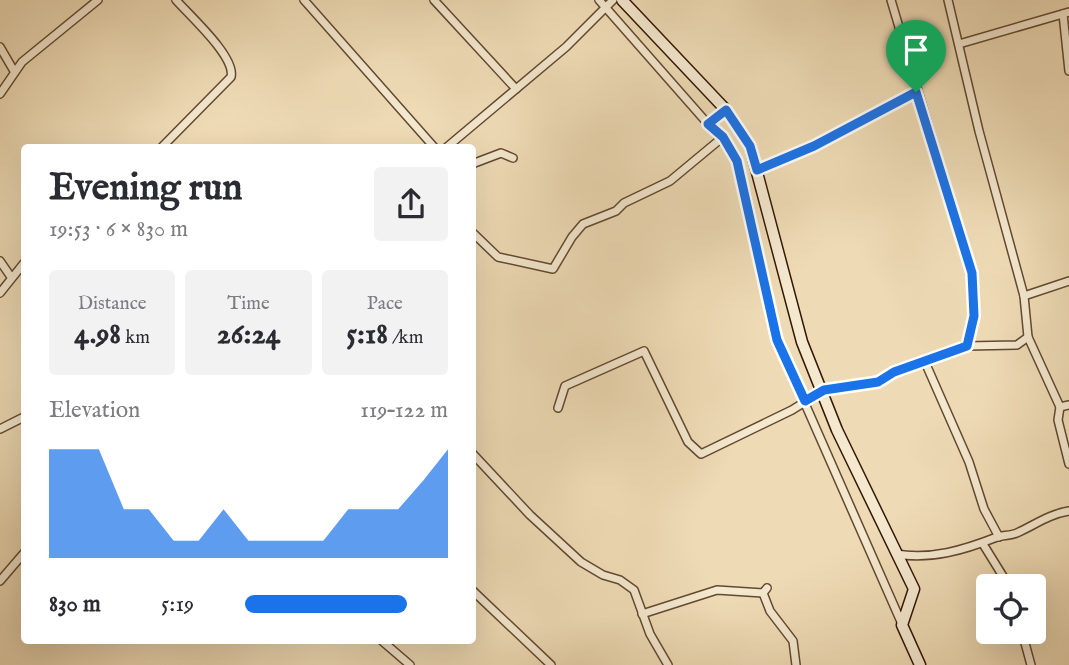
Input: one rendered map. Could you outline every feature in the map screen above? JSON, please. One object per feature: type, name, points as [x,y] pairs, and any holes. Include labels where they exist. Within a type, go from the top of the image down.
[{"type":"street","points":[[0,94],[12,80],[14,71],[97,0]]},
{"type":"street","points":[[165,144],[233,72],[224,54],[176,0]]},
{"type":"street","points":[[304,0],[431,144]]},
{"type":"street","points":[[434,0],[516,89]]},
{"type":"street","points":[[599,0],[708,124],[723,137],[737,161],[777,340],[920,665]]},
{"type":"street","points":[[451,144],[516,89],[613,0]]},
{"type":"street","points":[[622,0],[726,110],[750,146],[802,342],[824,390],[837,430],[914,589],[902,625]]},
{"type":"street","points":[[891,0],[916,92],[972,273],[974,316],[967,346]]},
{"type":"street","points":[[948,0],[979,131],[1024,296],[1028,337],[1060,407],[1058,420],[1069,464]]},
{"type":"street","points":[[960,44],[1066,13],[1069,71]]},
{"type":"street","points":[[0,47],[14,71]]},
{"type":"street","points":[[757,170],[814,146],[916,92]]},
{"type":"street","points":[[708,124],[726,110]]},
{"type":"street","points":[[476,236],[498,257],[553,269],[583,224],[616,211],[624,203],[670,181],[723,137]]},
{"type":"street","points":[[476,162],[501,153],[513,158]]},
{"type":"street","points":[[0,261],[11,277]]},
{"type":"street","points":[[0,293],[21,266]]},
{"type":"street","points":[[1024,296],[1069,281]]},
{"type":"street","points":[[558,408],[565,386],[643,351],[688,442],[699,454],[824,390],[878,382],[894,372],[967,346],[1017,345],[1028,337]]},
{"type":"street","points":[[925,362],[952,419],[984,509],[999,537]]},
{"type":"street","points":[[1060,407],[1069,405]]},
{"type":"street","points":[[0,429],[21,418]]},
{"type":"street","points":[[476,457],[530,515],[581,562],[603,575],[620,580],[634,590],[642,614],[668,665]]},
{"type":"street","points":[[896,554],[922,558],[983,544],[1016,534],[1055,513],[1069,511]]},
{"type":"street","points":[[983,544],[1002,574]]},
{"type":"street","points":[[0,581],[21,557]]},
{"type":"street","points":[[642,614],[717,590],[765,591],[770,611],[793,641],[796,665]]},
{"type":"street","points":[[476,594],[551,665]]},
{"type":"street","points":[[386,644],[410,665]]},
{"type":"street","points":[[1025,644],[1031,665]]},
{"type":"route","points":[[916,92],[929,125],[972,273],[974,316],[967,346],[894,372],[878,382],[852,388],[824,390],[805,401],[777,340],[737,161],[723,137],[708,124],[726,110],[744,134],[757,170],[814,146],[916,92]]}]
